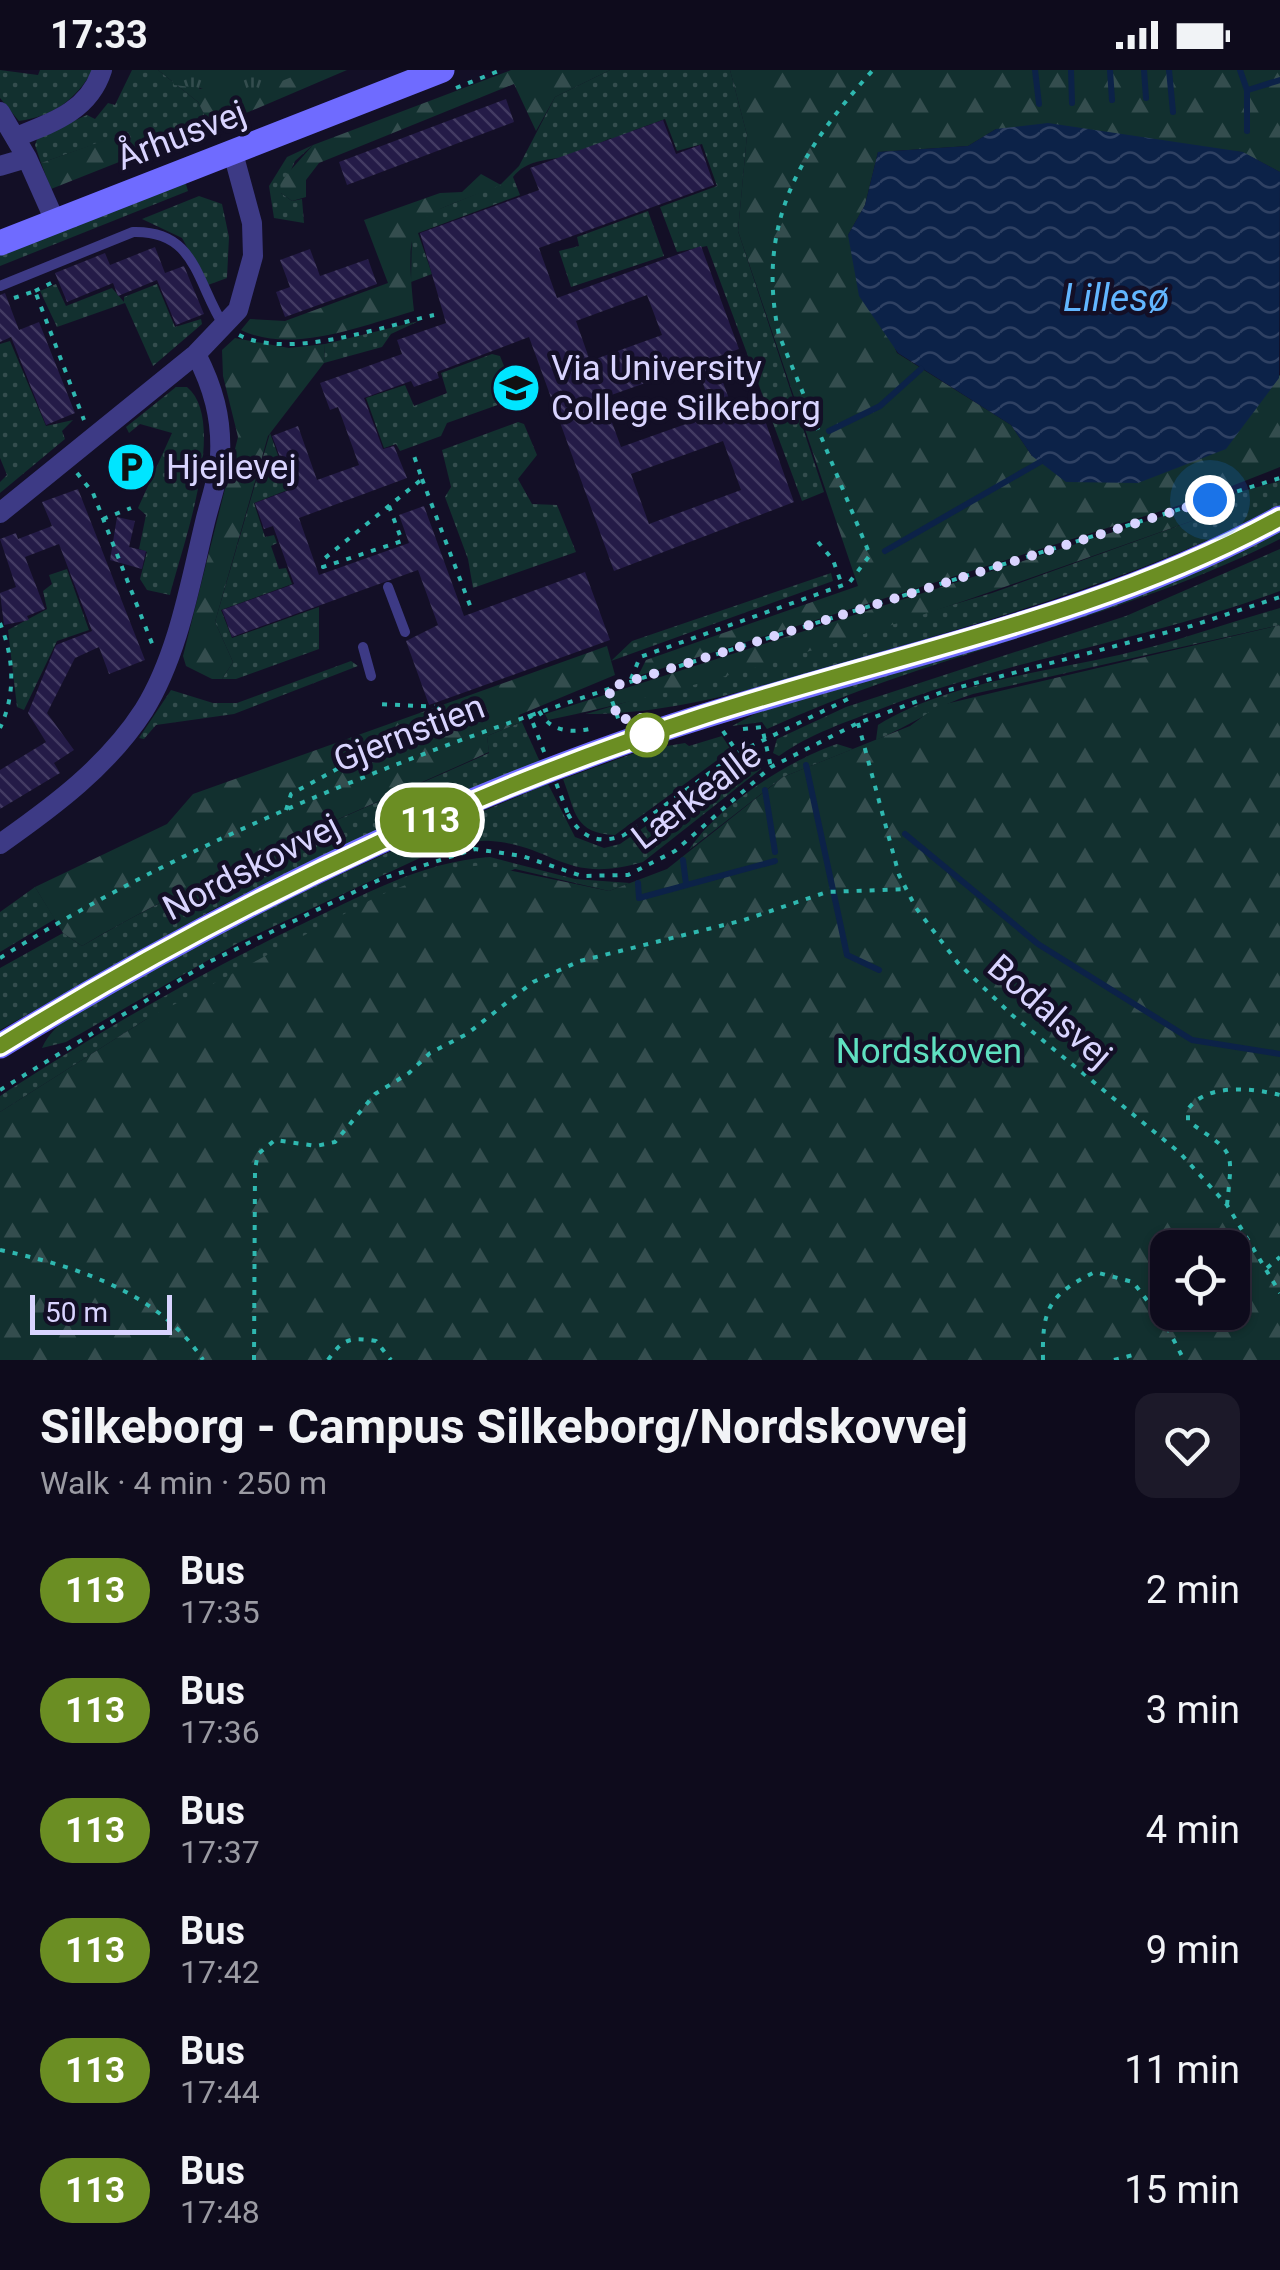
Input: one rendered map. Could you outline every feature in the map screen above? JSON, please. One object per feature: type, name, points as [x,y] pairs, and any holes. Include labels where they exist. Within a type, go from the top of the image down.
[{"type":"street","points":[[16,138],[73,112],[87,98],[102,70]]},
{"type":"street","name":"Århusvej","points":[[0,242],[442,70]]},
{"type":"street","points":[[0,112],[28,158],[54,222]]},
{"type":"street","points":[[0,513],[230,330],[253,256],[252,223],[233,153]]},
{"type":"street","points":[[0,166],[28,158]]},
{"type":"street","points":[[0,844],[58,804],[116,746],[145,708],[164,669],[184,608],[220,458],[216,398],[196,354]]},
{"type":"street","name":"Nordskovvej","points":[[0,1046],[215,922],[330,864],[492,793],[705,715],[1085,601],[1238,541],[1280,518]]},
{"type":"lane","points":[[0,286],[133,232],[152,232],[169,236],[190,256],[208,301],[230,330]]},
{"type":"lane","points":[[388,587],[405,632]]},
{"type":"lane","points":[[363,647],[371,676]]},
{"type":"path","points":[[630,681],[640,656],[842,585],[862,572],[870,555],[779,336],[773,308],[773,255],[785,195],[816,138],[874,70]]},
{"type":"path","points":[[0,303],[35,290],[91,439]]},
{"type":"path","points":[[230,330],[250,340],[293,344],[434,315]]},
{"type":"path","points":[[412,450],[471,608]]},
{"type":"path","points":[[66,459],[93,492],[148,633]]},
{"type":"path","name":"Gjernstien","points":[[0,958],[162,866],[380,769],[539,710],[1280,478]]},
{"type":"path","points":[[389,506],[402,541],[323,566],[326,558],[389,506],[422,479]]},
{"type":"path","points":[[103,519],[132,508]]},
{"type":"path","points":[[818,542],[833,560],[842,585]]},
{"type":"path","name":"Lærkeallé","points":[[0,1090],[209,962],[381,879],[475,849],[522,856],[582,876],[628,875],[675,851],[771,767],[858,723],[946,691],[1191,626],[1280,597]]},
{"type":"path","points":[[0,623],[8,642],[13,701],[0,728]]},
{"type":"path","points":[[608,688],[619,721]]},
{"type":"path","points":[[286,810],[291,794],[442,712],[440,708],[379,704]]},
{"type":"path","points":[[539,710],[546,722],[558,730],[588,730],[630,718]]},
{"type":"path","points":[[529,714],[568,814],[584,834],[610,840],[624,835],[737,753],[766,737],[771,767]]},
{"type":"path","name":"Bodalsvej","points":[[858,723],[906,889],[958,963],[1012,1015],[1180,1153],[1227,1205],[1280,1293]]},
{"type":"path","points":[[725,733],[737,753]]},
{"type":"path","points":[[254,1360],[255,1169],[258,1154],[267,1143],[281,1140],[316,1146],[335,1142],[375,1094],[409,1072],[430,1052],[467,1034],[533,982],[580,961],[744,920],[827,892],[906,889]]},
{"type":"path","points":[[1227,1205],[1232,1158],[1224,1144],[1188,1122],[1188,1109],[1208,1093],[1260,1090],[1280,1096]]},
{"type":"path","points":[[0,1250],[60,1263],[148,1303],[192,1343],[203,1360]]},
{"type":"path","points":[[1267,1268],[1280,1256]]},
{"type":"path","points":[[1043,1360],[1042,1321],[1053,1299],[1095,1272],[1133,1282],[1166,1325],[1184,1360]]},
{"type":"path","points":[[328,1360],[340,1343],[351,1337],[376,1340],[391,1360]]},
{"type":"path","points":[[1114,1360],[1133,1355],[1138,1360]]},
{"type":"green space","points":[[0,70],[38,75],[40,70],[93,70],[62,105],[19,121],[0,98]]},
{"type":"green space","points":[[132,70],[158,70],[198,102],[211,128],[172,141],[150,125],[41,163],[35,145],[38,137],[87,115],[95,119],[108,103],[115,105]]},
{"type":"green space","points":[[158,70],[181,70],[200,89],[259,70],[347,70],[211,128],[198,102]]},
{"type":"green space","points":[[168,70],[309,70],[250,94],[174,85]]},
{"type":"green space","points":[[511,70],[610,70],[555,97],[536,131],[514,84],[319,163],[306,180],[306,197],[292,201],[281,193],[280,182],[313,145]]},
{"type":"green space","points":[[610,70],[730,70],[747,135],[738,231],[824,492],[802,501],[707,246],[677,252],[660,207],[717,186],[702,144],[677,151],[665,119],[632,131],[644,163],[624,170],[611,138],[576,154],[530,164],[513,177],[520,195],[418,233],[432,274],[411,282],[412,228],[422,216],[501,184],[519,166],[555,97]]},
{"type":"green space","points":[[730,70],[1280,70],[1280,172],[1242,152],[996,129],[968,146],[878,152],[865,205],[848,235],[897,353],[1011,425],[1032,456],[1280,375],[1280,467],[1196,500],[638,676],[646,660],[858,586],[738,231],[747,135]]},
{"type":"green space","points":[[150,124],[172,141],[51,189],[41,163]]},
{"type":"green space","points":[[313,145],[295,161],[281,193],[292,201],[302,199],[304,223],[274,218],[269,186],[287,157]]},
{"type":"green space","points":[[481,174],[501,185],[432,213],[414,236],[414,311],[305,339],[261,337],[241,330],[250,319],[285,321],[388,283],[364,220],[440,193],[462,192]]},
{"type":"green space","points":[[185,181],[188,191],[0,266],[0,254]]},
{"type":"green space","points":[[199,196],[222,204],[229,237],[227,278],[208,285],[182,238],[142,219]]},
{"type":"green space","points":[[648,211],[664,256],[571,287],[559,251],[579,246],[577,237]]},
{"type":"green space","points":[[56,284],[66,306],[112,288],[124,302],[124,297],[157,284],[175,327],[201,319],[202,324],[153,366],[125,303],[57,327],[40,291]]},
{"type":"green space","points":[[419,321],[391,334],[382,347],[324,363],[325,344]]},
{"type":"green space","points":[[235,338],[289,348],[325,344],[324,363],[268,436],[215,622],[233,662],[222,679],[212,679],[186,666],[183,656],[238,437],[223,376],[222,350]]},
{"type":"green space","points":[[10,341],[46,426],[73,420],[62,431],[65,439],[0,493],[0,482],[7,475],[0,458],[0,344]]},
{"type":"green space","points":[[492,354],[500,356],[515,394],[521,393],[514,410],[505,393],[506,402],[447,423],[441,436],[400,451],[396,444],[384,448],[366,398],[405,385],[414,406],[447,393],[441,373]]},
{"type":"green space","points":[[176,387],[187,387],[199,404],[204,428],[198,487],[170,595],[147,590],[140,579],[147,552],[139,549],[146,515],[138,508],[172,433],[140,424],[129,433],[126,427]]},
{"type":"green space","points":[[518,422],[524,424],[537,455],[518,479],[532,504],[557,505],[576,552],[473,588],[468,559],[445,497],[451,487],[442,450]]},
{"type":"green space","points":[[270,433],[290,489],[254,503],[265,537],[274,535],[277,543],[271,546],[279,569],[286,568],[292,584],[221,610],[232,638],[319,607],[319,649],[236,679],[222,679],[233,662],[215,622]]},
{"type":"green space","points":[[1280,481],[1280,506],[1180,552],[1077,591],[920,641],[728,695],[658,709],[586,714],[992,593],[1203,517],[1225,508],[1235,493]]},
{"type":"green space","points":[[1235,493],[1225,508],[1203,517],[797,655],[631,701],[548,720],[545,714]]},
{"type":"green space","points":[[1280,532],[1280,539],[1154,593],[894,679],[767,729],[762,722],[732,726],[766,708]]},
{"type":"green space","points":[[1280,549],[1280,591],[1181,623],[932,691],[830,729],[779,756],[773,753],[777,739],[846,707],[1126,616]]},
{"type":"green space","points":[[67,569],[89,630],[57,641],[24,710],[17,707],[8,630],[47,609],[43,591],[52,584],[49,575]]},
{"type":"green space","points":[[831,573],[833,581],[611,661],[632,641]]},
{"type":"green space","points":[[1280,608],[1280,625],[973,694],[876,740],[878,725],[963,689],[1139,650]]},
{"type":"green space","name":"Nordskoven","points":[[1280,625],[1280,1360],[0,1360],[0,1112],[145,1020],[378,896],[446,869],[484,865],[609,891],[667,869],[783,777],[910,726],[937,706]]},
{"type":"green space","points":[[607,646],[615,675],[519,715],[522,722],[487,736],[489,752],[232,867],[82,946],[63,933],[35,887],[167,824],[193,794]]},
{"type":"green space","points":[[351,661],[358,666],[234,714],[156,725],[144,739],[139,738],[171,690],[213,703],[237,703]]},
{"type":"green space","points":[[522,722],[540,762],[321,856],[214,909],[0,1030],[0,968],[63,933],[82,946],[232,867],[489,753],[487,736]]},
{"type":"green space","points":[[722,736],[731,750],[615,835],[591,830],[578,819],[563,779],[643,750],[685,743],[689,746]]},
{"type":"green space","points":[[837,744],[853,749],[783,777],[689,850],[717,818],[755,787],[797,761]]},
{"type":"green space","points":[[749,754],[758,755],[761,769],[643,862],[617,868],[578,867],[513,844],[491,841],[437,850],[238,943],[66,1042],[42,1048],[69,1017],[234,927],[389,852],[548,784],[575,837],[604,848],[620,844]]},
{"type":"green space","points":[[490,857],[575,879],[630,883],[609,891],[515,869],[145,1020],[0,1112],[0,1096],[9,1090],[222,964],[414,873]]},
{"type":"green space","points":[[35,887],[55,919],[0,952],[0,912]]},
{"type":"water","name":"Lillesø","points":[[1048,123],[1243,152],[1280,172],[1279,378],[1226,449],[1138,483],[1066,482],[1032,456],[1011,425],[898,353],[859,296],[848,235],[865,205],[878,152],[968,146],[996,129]]},
{"type":"building","points":[[506,99],[514,122],[347,185],[339,162]]},
{"type":"building","points":[[663,120],[676,154],[700,145],[714,185],[539,248],[557,298],[701,246],[739,349],[714,358],[732,407],[757,398],[794,502],[614,571],[529,337],[437,372],[439,378],[414,387],[411,381],[364,398],[383,449],[394,446],[407,478],[299,518],[319,575],[409,543],[399,515],[424,506],[464,616],[585,572],[610,640],[429,705],[406,641],[438,625],[418,570],[232,637],[222,610],[294,584],[273,526],[264,529],[255,503],[292,489],[272,436],[298,426],[317,480],[359,465],[338,407],[330,410],[320,383],[402,354],[397,340],[446,323],[420,233],[539,190],[530,168]],"holes":[[[647,295],[662,335],[590,361],[576,321]],[[696,365],[714,414],[621,447],[603,398]],[[723,441],[741,490],[649,524],[631,474]]]},
{"type":"building","points":[[155,247],[165,273],[184,266],[204,314],[176,325],[157,280],[118,296],[113,283],[67,302],[55,273],[105,253],[110,265]]},
{"type":"building","points":[[310,249],[320,276],[368,259],[377,284],[285,317],[276,292],[290,287],[280,260]]},
{"type":"building","points":[[5,293],[19,330],[39,322],[75,413],[46,425],[11,337],[0,342],[0,295]]},
{"type":"building","points":[[78,489],[145,660],[109,674],[99,647],[75,658],[47,713],[74,750],[54,763],[60,773],[0,809],[0,770],[46,742],[28,713],[56,645],[92,631],[59,544],[25,557],[45,609],[27,616],[29,620],[4,625],[0,593],[16,587],[0,539],[16,533],[18,539],[52,526],[42,502]]},
{"type":"building","points":[[117,517],[135,521],[129,547],[146,551],[142,569],[110,560]]},
{"type":"waterway","points":[[1035,70],[1039,104]]},
{"type":"waterway","points":[[1071,70],[1072,103]]},
{"type":"waterway","points":[[1110,70],[1112,100]]},
{"type":"waterway","points":[[1144,70],[1146,98]]},
{"type":"waterway","points":[[1169,70],[1173,112]]},
{"type":"waterway","points":[[1240,70],[1247,90],[1247,131]]},
{"type":"waterway","points":[[1248,90],[1280,80]]},
{"type":"waterway","points":[[829,431],[880,406],[921,369]]},
{"type":"waterway","points":[[885,551],[1040,462]]},
{"type":"waterway","points":[[806,765],[847,955],[879,970]]},
{"type":"waterway","points":[[765,790],[775,852]]},
{"type":"waterway","points":[[905,834],[1038,944],[1192,1040],[1280,1054]]},
{"type":"waterway","points":[[683,860],[686,884]]},
{"type":"waterway","points":[[638,883],[639,898],[775,861]]},
{"type":"bus line","name":"113","points":[[0,1046],[215,922],[330,864],[492,793],[705,715],[1099,596],[1238,541],[1280,518]]},
{"type":"place","name":"Via University College Silkeborg","points":[[516,388]]},
{"type":"place","name":"Hjejlevej","points":[[131,467]]},
{"type":"route","points":[[647,735],[640,715],[619,721],[608,688],[1210,500]]}]
